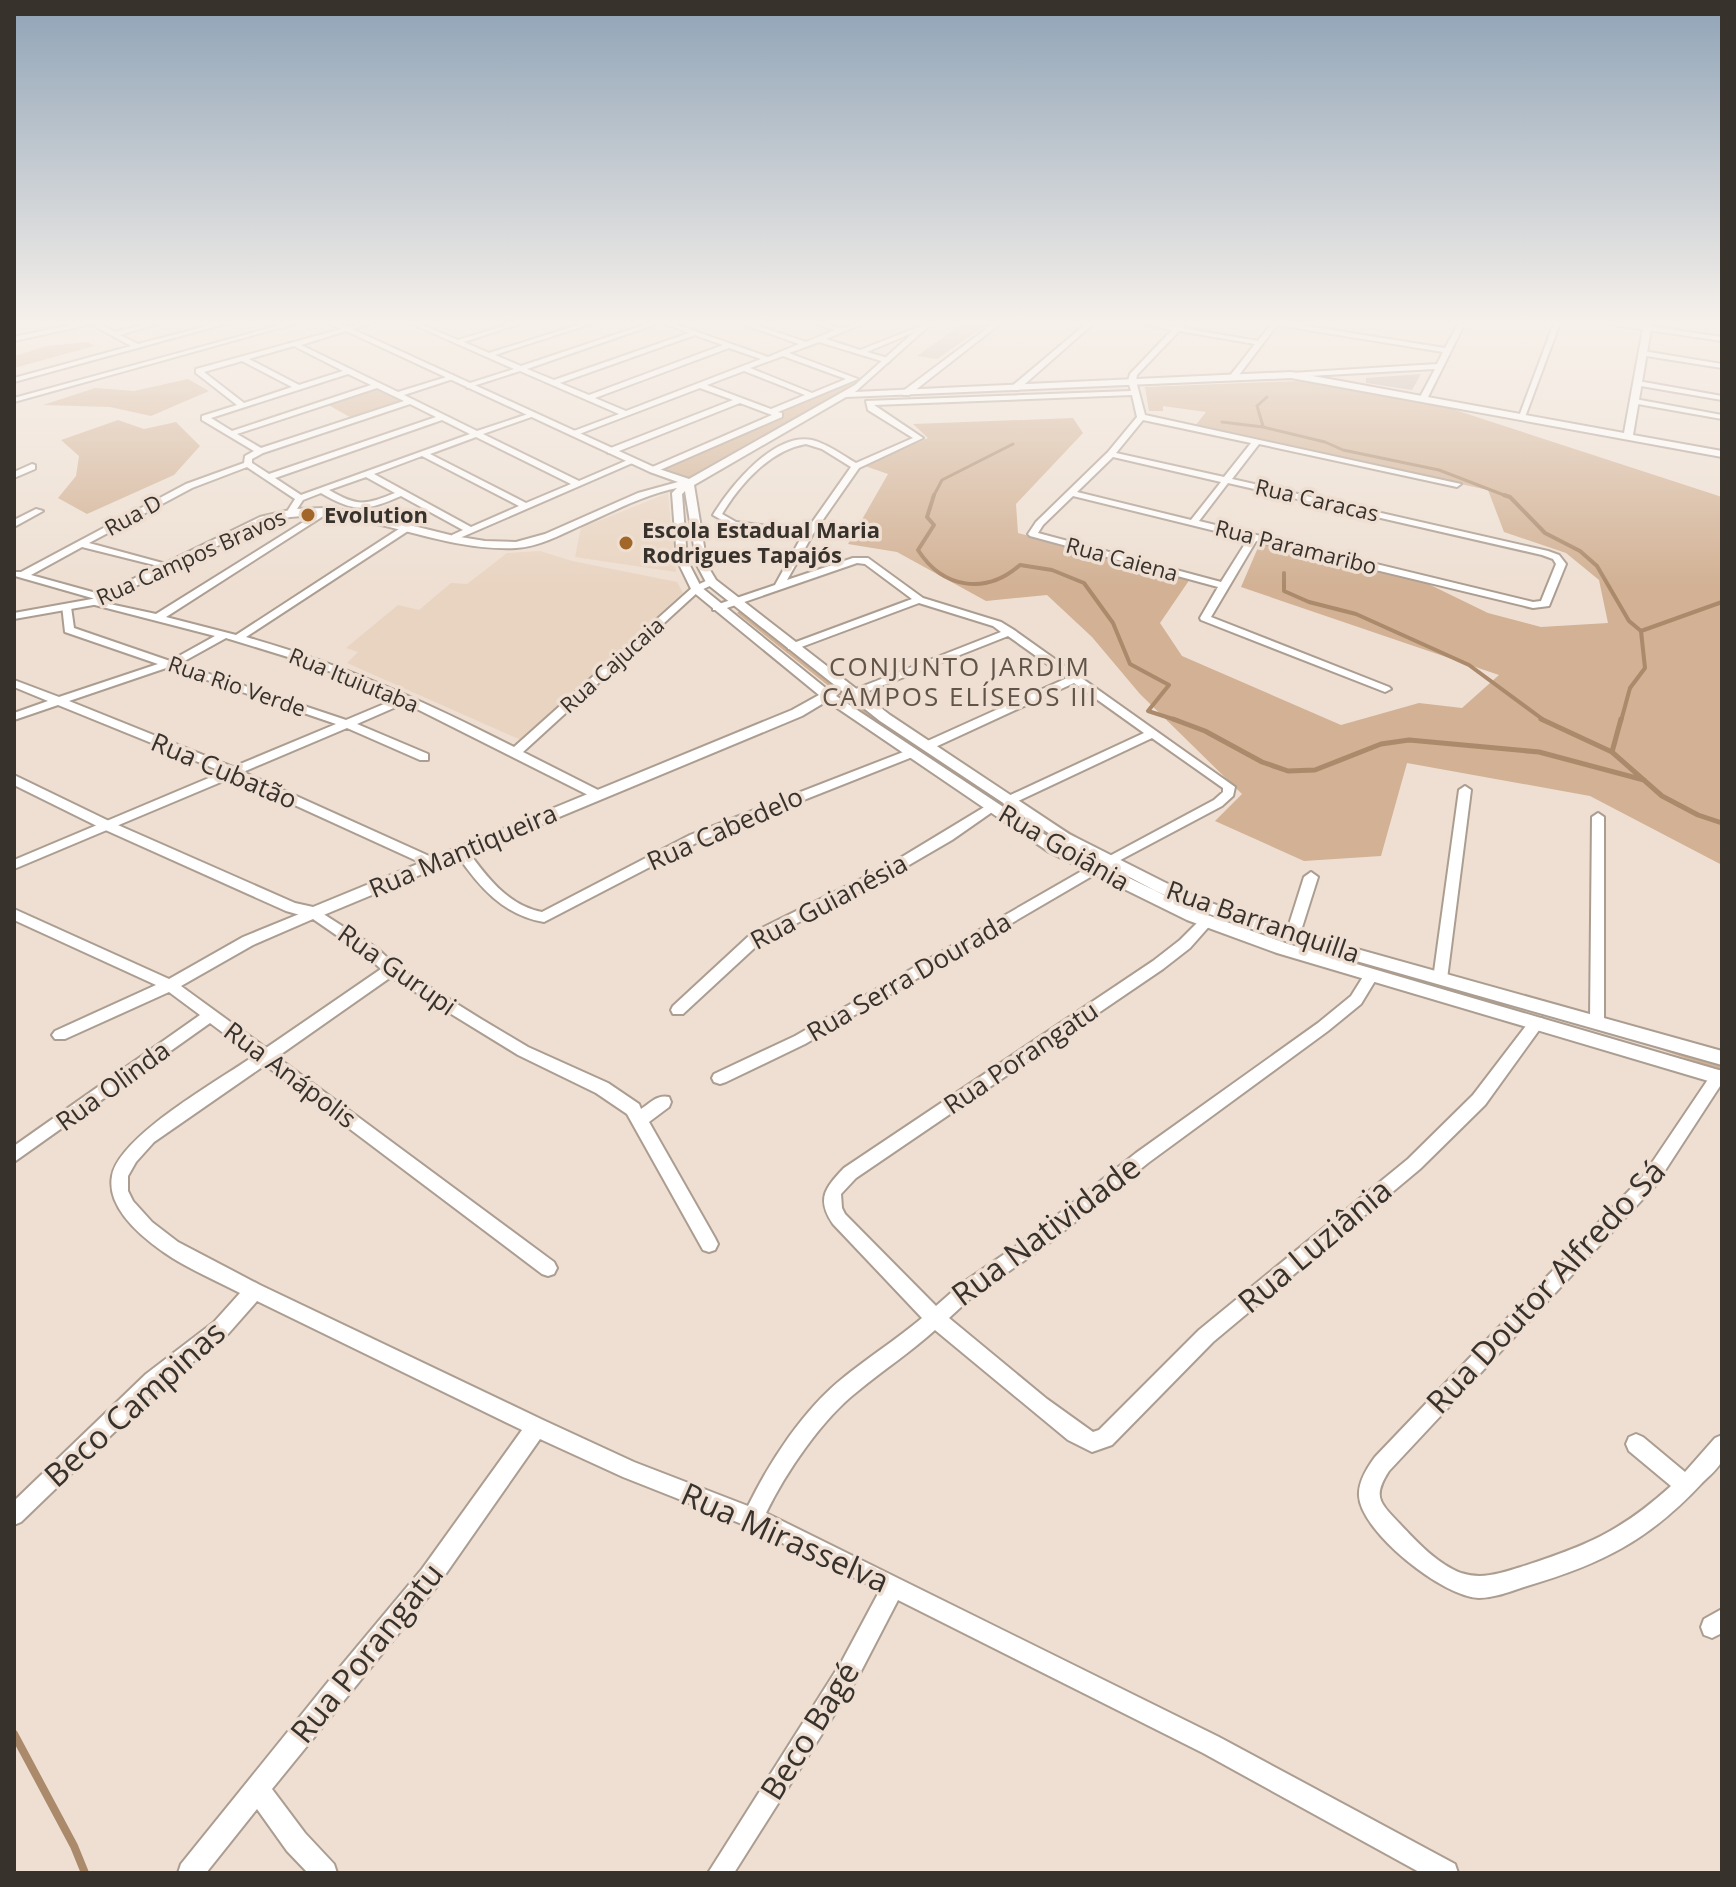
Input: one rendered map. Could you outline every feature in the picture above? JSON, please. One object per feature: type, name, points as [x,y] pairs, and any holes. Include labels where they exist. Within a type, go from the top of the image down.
[{"type":"street","points":[[225,411],[205,418],[260,451]]},
{"type":"street","points":[[232,433],[300,411]]},
{"type":"street","points":[[300,498],[248,464],[248,458],[260,451],[382,411]]},
{"type":"street","points":[[430,411],[578,484]]},
{"type":"street","points":[[525,411],[653,470],[689,483],[702,565],[711,582],[735,601]]},
{"type":"street","points":[[619,411],[626,414]]},
{"type":"street","points":[[574,434],[634,411]]},
{"type":"street","points":[[611,451],[713,411]]},
{"type":"street","points":[[771,411],[799,420]]},
{"type":"street","points":[[653,470],[767,421],[780,411]]},
{"type":"street","name":"Rua Campos Bravos","points":[[14,616],[99,600],[264,519],[292,510],[327,511],[497,544],[527,544],[652,491],[689,483],[815,411]]},
{"type":"street","points":[[780,585],[808,534],[856,466],[918,440],[919,436],[876,411]]},
{"type":"street","points":[[1139,411],[1141,417]]},
{"type":"street","points":[[1489,411],[1722,454]]},
{"type":"street","points":[[1521,417],[1523,411]]},
{"type":"street","points":[[1628,437],[1633,411]]},
{"type":"street","points":[[1690,411],[1722,417]]},
{"type":"street","points":[[345,414],[355,420]]},
{"type":"street","points":[[292,510],[300,498],[531,414]]},
{"type":"street","points":[[269,477],[443,417]]},
{"type":"street","points":[[1141,417],[1457,484]]},
{"type":"street","points":[[1070,493],[1111,454],[1141,417]]},
{"type":"street","points":[[1194,522],[1257,441]]},
{"type":"street","points":[[808,534],[734,524],[717,515],[761,462],[797,443],[816,445],[856,466]]},
{"type":"street","points":[[422,453],[525,506]]},
{"type":"street","name":"Rua Caracas","points":[[1111,454],[1556,557],[1561,564],[1545,604],[1521,602]]},
{"type":"street","points":[[455,537],[633,461]]},
{"type":"street","name":"Rua D","points":[[18,574],[189,486],[248,464]]},
{"type":"street","points":[[14,475],[32,467]]},
{"type":"street","points":[[367,474],[468,529]]},
{"type":"street","name":"Rua Goiânia","points":[[689,483],[677,493],[682,560],[696,589],[826,695],[869,725],[991,807],[1101,866]]},
{"type":"street","points":[[322,490],[355,509],[401,493]]},
{"type":"street","name":"Rua Paramaribo","points":[[1070,493],[1521,602]]},
{"type":"street","name":"Rua Caiena","points":[[1070,493],[1032,531],[1034,535],[1224,586]]},
{"type":"street","points":[[14,524],[39,511]]},
{"type":"street","points":[[157,618],[327,511]]},
{"type":"street","points":[[238,638],[408,527]]},
{"type":"street","points":[[1254,536],[1205,615],[1216,625],[1385,689]]},
{"type":"street","points":[[80,544],[167,567]]},
{"type":"street","points":[[717,608],[846,563],[868,561],[919,600],[980,617],[1010,632],[1153,733],[1008,801]]},
{"type":"street","name":"Rua Ituiutaba","points":[[18,574],[157,618],[316,662],[405,699],[598,795]]},
{"type":"street","name":"Rua Cajucaia","points":[[515,753],[696,589],[711,582]]},
{"type":"street","points":[[792,647],[919,600]]},
{"type":"street","name":"Rua Barranquilla","points":[[735,601],[885,718],[1101,866],[1199,914],[1597,1021],[1721,1071]]},
{"type":"street","name":"Rua Rio Verde","points":[[66,607],[69,630],[173,663],[346,725],[424,757]]},
{"type":"street","points":[[848,691],[1010,632]]},
{"type":"street","points":[[14,717],[173,663],[224,635]]},
{"type":"street","points":[[927,746],[1077,678]]},
{"type":"street","name":"Rua Cubatão","points":[[14,683],[38,690],[56,702],[231,771],[433,863]]},
{"type":"street","name":"Rua Mantiqueira","points":[[60,1035],[170,985],[248,941],[797,713],[826,695],[848,691]]},
{"type":"street","points":[[14,865],[405,699]]},
{"type":"street","points":[[869,725],[885,718]]},
{"type":"street","name":"Rua Serra Dourada","points":[[720,1078],[800,1040],[1101,866],[1218,803],[1231,791],[1153,733]]},
{"type":"street","name":"Rua Cabedelo","points":[[462,853],[490,889],[525,913],[544,917],[708,832],[911,753]]},
{"type":"street","name":"Rua Gurupi","points":[[14,779],[106,825],[291,907],[314,913],[373,953],[391,970],[523,1051],[602,1088],[633,1109],[709,1244]]},
{"type":"street","points":[[1440,979],[1465,790]]},
{"type":"street","name":"Rua Guianésia","points":[[678,1010],[757,937],[892,869],[991,807]]},
{"type":"street","points":[[1597,1021],[1598,817]]},
{"type":"street","points":[[1292,937],[1311,877]]},
{"type":"street","name":"Rua Anápolis","points":[[14,914],[170,985],[548,1268]]},
{"type":"street","points":[[1199,914],[1371,976],[1721,1071]]},
{"type":"street","name":"Rua Porangatu","points":[[935,1318],[839,1219],[833,1210],[833,1191],[850,1173],[1158,965],[1185,944],[1199,914]]},
{"type":"street","points":[[263,1056],[391,970]]},
{"type":"street","name":"Rua Natividade","points":[[753,1518],[787,1459],[826,1408],[935,1318],[1142,1158],[1323,1027],[1356,1000],[1371,976]]},
{"type":"street","name":"Rua Olinda","points":[[14,1155],[82,1110],[211,1015]]},
{"type":"street","name":"Rua Luziânia","points":[[935,1318],[1075,1433],[1092,1442],[1105,1438],[1206,1336],[1414,1164],[1479,1100],[1537,1022]]},
{"type":"street","name":"Rua Mirasselva","points":[[263,1056],[148,1137],[130,1157],[120,1175],[120,1191],[127,1206],[146,1228],[172,1248],[254,1291],[536,1427],[630,1470],[753,1518],[894,1586],[1211,1745],[1446,1873]]},
{"type":"street","name":"Rua Doutor Alfredo Sá","points":[[1687,1487],[1654,1518],[1571,1564],[1480,1587],[1451,1577],[1420,1556],[1373,1510],[1367,1492],[1369,1483],[1382,1464],[1649,1181],[1721,1071]]},
{"type":"street","points":[[639,1120],[663,1102]]},
{"type":"street","name":"Beco Campinas","points":[[14,1515],[153,1381],[221,1328],[254,1291]]},
{"type":"street","name":"Rua Porangatu","points":[[190,1873],[430,1577],[536,1427]]},
{"type":"street","points":[[1636,1444],[1687,1487],[1722,1445]]},
{"type":"street","name":"Beco Bagé","points":[[720,1873],[850,1669],[894,1586]]},
{"type":"street","points":[[257,1789],[296,1842],[325,1873]]},
{"type":"shaded area","points":[[128,411],[162,411],[151,416]]},
{"type":"shaded area","points":[[339,411],[382,411],[355,420]]},
{"type":"shaded area","points":[[808,411],[682,483],[658,471],[780,416],[773,413]]},
{"type":"shaded area","points":[[1199,411],[1458,411],[1722,497],[1722,865],[1590,796],[1407,763],[1381,856],[1304,861],[1215,821],[1242,794],[1140,694],[1092,637],[1047,595],[986,601],[897,552],[848,544],[888,474],[865,466],[928,438],[913,424],[1073,418],[1083,433],[1016,504],[1018,533],[1190,579],[1160,623],[1182,656],[1341,725],[1419,703],[1462,708],[1499,675],[1241,587],[1260,543],[1420,580],[1488,613],[1541,627],[1608,623],[1599,580],[1566,553],[1504,532],[1488,490],[1195,426],[1206,412]]},
{"type":"shaded area","points":[[118,420],[144,429],[176,422],[200,446],[174,475],[87,514],[58,498],[76,476],[79,456],[61,440]]},
{"type":"shaded area","name":"Escola Estadual Maria Rodrigues Tapajós","points":[[668,493],[676,572],[575,557],[581,528]]},
{"type":"shaded area","points":[[540,551],[572,561],[677,582],[683,593],[521,740],[347,663],[358,652],[346,648],[398,605],[419,610],[451,583],[467,584],[507,553]]},
{"type":"shaded area","points":[[742,609],[856,701],[1126,866],[1222,914],[1604,1022],[1722,1066],[1722,1071],[1580,1021],[1385,973],[1220,919],[1122,872],[924,755],[850,703],[737,613]]},
{"type":"waterway","points":[[1259,411],[1263,426]]},
{"type":"waterway","points":[[1222,422],[1263,427],[1325,442],[1343,450],[1439,470],[1509,497]]},
{"type":"waterway","points":[[934,495],[942,480],[1013,444]]},
{"type":"waterway","points":[[934,495],[927,517],[934,525],[918,550],[928,563],[952,580],[966,583],[993,581],[1020,565],[1052,570],[1084,583],[1113,623],[1130,664],[1169,685],[1148,711],[1174,719]]},
{"type":"waterway","points":[[1504,495],[1510,497],[1545,533],[1580,551],[1597,566],[1629,621],[1641,631]]},
{"type":"waterway","points":[[1284,573],[1284,591],[1309,602],[1356,614],[1469,665],[1544,721]]},
{"type":"waterway","points":[[1641,631],[1722,602]]},
{"type":"waterway","points":[[1621,721],[1630,688],[1645,668],[1641,631]]},
{"type":"waterway","points":[[1174,719],[1179,721]]},
{"type":"waterway","points":[[1174,719],[1205,731],[1262,762],[1288,771],[1315,770],[1381,744],[1409,740],[1539,752],[1644,780]]},
{"type":"waterway","points":[[1612,752],[1621,719]]},
{"type":"waterway","points":[[1544,721],[1612,752]]},
{"type":"waterway","points":[[1612,752],[1644,780]]},
{"type":"waterway","points":[[1644,780],[1662,796],[1698,815],[1722,823]]},
{"type":"waterway","points":[[14,1734],[74,1846],[85,1873]]},
{"type":"place","name":"Evolution","points":[[308,515]]},
{"type":"place","name":"Escola Estadual Maria Rodrigues Tapajós","points":[[626,543]]},
{"type":"district","name":"CONJUNTO JARDIM CAMPOS ELÍSEOS III","points":[[960,682]]}]
